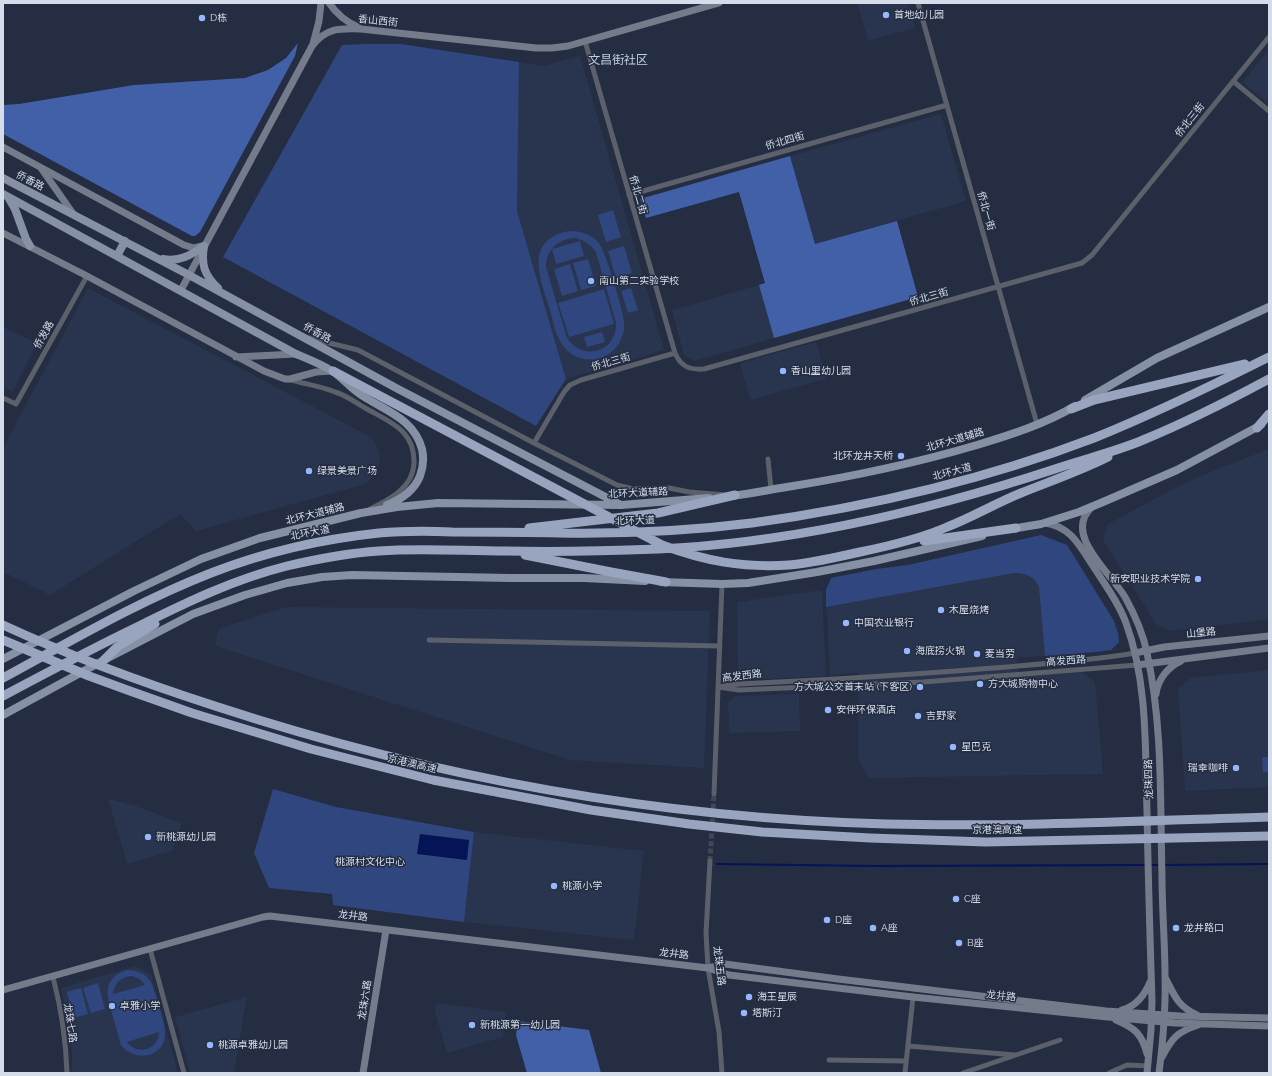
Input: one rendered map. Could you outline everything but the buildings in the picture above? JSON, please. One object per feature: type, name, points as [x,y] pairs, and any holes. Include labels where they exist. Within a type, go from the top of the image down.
[{"type":"highway","points":[[1071,409],[1094,400],[1241,366],[1269,357]]},
{"type":"highway","name":"北环大道","points":[[3,678],[142,604],[212,573],[248,560],[304,545],[382,533],[613,533],[718,526],[828,512],[924,491],[1016,465],[1093,438],[1142,418],[1269,357]]},
{"type":"highway","points":[[333,371],[662,545],[708,560],[755,566],[789,565],[811,562],[885,546],[947,528],[1021,493],[1081,470],[1225,402],[1269,379]]},
{"type":"highway","points":[[1256,428],[1269,414]]},
{"type":"highway","points":[[3,696],[70,660],[179,606],[226,585],[284,567],[331,557],[375,551],[600,551],[688,547],[750,541],[834,527],[973,494],[1141,441]]},
{"type":"highway","points":[[498,532],[560,523],[658,513],[735,495]]},
{"type":"highway","points":[[885,546],[1016,528]]},
{"type":"highway","points":[[506,551],[666,582]]},
{"type":"highway","points":[[104,660],[117,647],[158,622],[179,606]]},
{"type":"highway","name":"京港澳高速","points":[[7,627],[145,682],[249,717],[313,736],[487,778],[587,795],[700,810],[777,818],[884,824],[990,825],[1269,817]]},
{"type":"highway","name":"京港澳高速","points":[[3,640],[89,676],[130,691],[192,713],[297,745],[433,780],[590,810],[762,832],[870,838],[986,842],[1269,836]]},
{"type":"main road","name":"侨香路","points":[[3,178],[223,293],[398,389],[621,505]]},
{"type":"main road","points":[[5,196],[15,209],[30,246]]},
{"type":"main road","points":[[5,196],[181,290],[296,354],[333,371],[359,393],[391,411],[406,422],[417,435],[423,453],[422,472],[413,488],[407,495],[393,503],[361,513]]},
{"type":"main road","points":[[117,256],[125,241]]},
{"type":"main road","points":[[157,258],[169,260],[181,259],[189,256],[204,246]]},
{"type":"main road","points":[[204,246],[204,268],[209,278],[223,293]]},
{"type":"main road","name":"北环大道辅路","points":[[3,659],[134,591],[201,559],[260,538],[361,513],[397,507],[438,503],[621,505],[735,495],[836,479],[898,467],[967,448],[1037,424],[1071,409],[1157,358],[1269,308]]},
{"type":"main road","points":[[1256,428],[1269,418]]},
{"type":"main road","points":[[3,715],[172,624],[212,606],[267,588],[305,579],[352,575],[378,575],[584,578],[722,584],[748,583],[817,572],[1044,523],[1094,506],[1177,470],[1269,422]]},
{"type":"street","points":[[312,46],[319,21],[321,3]]},
{"type":"street","points":[[329,3],[344,19],[361,29]]},
{"type":"street","name":"香山西街","points":[[181,290],[312,46],[320,37],[331,30],[342,28],[361,29],[544,49],[559,48],[719,3]]},
{"type":"street","name":"侨北一街","points":[[918,3],[1037,424]]},
{"type":"street","name":"侨北三街","points":[[534,443],[564,392],[570,385],[581,380],[675,354],[680,362],[689,368],[695,370],[704,369],[1076,265],[1087,260],[1269,37]]},
{"type":"street","name":"侨北二街","points":[[585,41],[675,354]]},
{"type":"street","points":[[1233,81],[1269,111]]},
{"type":"street","name":"侨北四街","points":[[629,195],[947,105]]},
{"type":"street","points":[[3,147],[190,248],[204,246]]},
{"type":"street","points":[[40,166],[74,215]]},
{"type":"street","points":[[3,232],[235,357],[285,379],[340,394],[393,422],[409,439],[414,459],[412,475],[408,482],[395,495],[361,513]]},
{"type":"street","name":"侨发路","points":[[3,398],[16,404],[87,276]]},
{"type":"street","points":[[301,336],[358,350],[617,485],[633,489],[669,488],[689,492],[735,495]]},
{"type":"street","points":[[235,357],[296,354]]},
{"type":"street","points":[[285,379],[316,372],[333,371]]},
{"type":"street","points":[[768,459],[771,489]]},
{"type":"street","name":"龙珠四路","points":[[1094,506],[1084,517],[1082,526],[1083,535],[1095,557],[1119,587],[1138,624],[1146,650],[1152,678],[1155,704],[1158,744],[1165,977],[1164,1019],[1159,1073]]},
{"type":"street","name":"龙珠四路","points":[[1044,523],[1062,527],[1070,533],[1078,543],[1118,606],[1126,623],[1138,665],[1145,726],[1152,1018],[1147,1070]]},
{"type":"street","points":[[714,794],[722,584]]},
{"type":"street","name":"山堡路","points":[[1135,653],[1146,650],[1269,636]]},
{"type":"street","points":[[429,640],[720,646]]},
{"type":"street","points":[[1138,665],[1269,648]]},
{"type":"street","name":"高发西路","points":[[718,687],[739,684],[888,676],[1067,662],[1107,658],[1135,653]]},
{"type":"street","points":[[1155,704],[1156,690],[1164,674],[1171,667],[1187,658]]},
{"type":"street","name":"高发西路","points":[[718,687],[739,690],[877,685],[1138,665]]},
{"type":"street","name":"龙珠五路","points":[[710,861],[706,933],[708,968],[719,1032],[722,1073]]},
{"type":"street","name":"龙井路","points":[[3,990],[270,916],[708,968],[729,974],[913,997],[1164,1019],[1201,1020],[1269,1018]]},
{"type":"street","name":"龙珠六路","points":[[364,1073],[386,930]]},
{"type":"street","points":[[150,949],[184,1073]]},
{"type":"street","name":"龙井路","points":[[708,968],[726,964],[1107,1014]]},
{"type":"street","points":[[1107,1014],[1129,1009],[1137,1002],[1147,989],[1151,974]]},
{"type":"street","name":"龙珠七路","points":[[53,977],[66,1055],[66,1073]]},
{"type":"street","points":[[1161,1061],[1170,1043],[1177,1035],[1201,1020],[1175,999],[1165,977]]},
{"type":"street","points":[[905,1073],[913,997]]},
{"type":"street","points":[[1107,1014],[1132,1027],[1138,1033],[1145,1048],[1147,1070],[1127,1065],[1109,1073]]},
{"type":"street","name":"龙井路","points":[[1201,1020],[1269,1026]]},
{"type":"street","points":[[963,1073],[1060,1040]]},
{"type":"street","points":[[908,1046],[1015,1055]]},
{"type":"street","points":[[829,1060],[906,1062]]},
{"type":"shaded area","name":"首地幼儿园","points":[[857,3],[908,3],[915,28],[868,41]]},
{"type":"shaded area","points":[[298,43],[295,56],[200,232],[195,236],[192,236],[3,134],[3,105],[19,104],[134,85],[245,78],[268,70],[286,58]]},
{"type":"shaded area","points":[[1269,50],[1269,104],[1242,82]]},
{"type":"shaded area","name":"南山第二实验学校","points":[[580,56],[664,350],[566,379],[517,211],[519,62],[543,66]]},
{"type":"shaded area","points":[[941,114],[966,201],[815,244],[790,156]]},
{"type":"shaded area","points":[[790,156],[815,244],[897,221],[918,297],[774,338],[759,285],[765,283],[739,192],[646,218],[640,199]]},
{"type":"shaded area","points":[[759,285],[774,338],[695,361],[684,355],[672,310]]},
{"type":"shaded area","points":[[88,288],[369,436],[375,442],[380,457],[377,472],[366,483],[358,486],[196,531],[180,514],[50,595],[3,572],[3,448]]},
{"type":"shaded area","points":[[3,327],[37,343],[13,392],[3,387]]},
{"type":"shaded area","name":"香山里幼儿园","points":[[816,342],[826,379],[750,400],[740,363]]},
{"type":"shaded area","name":"新安职业技术学院","points":[[1269,449],[1269,619],[1170,631],[1156,624],[1103,540],[1108,524],[1177,487]]},
{"type":"shaded area","points":[[1041,535],[1067,545],[1114,621],[1119,642],[1111,650],[1017,658],[1018,675],[1082,672],[1095,682],[1103,774],[869,778],[858,759],[859,673],[830,675],[826,590],[831,578],[876,569],[908,565]]},
{"type":"shaded area","points":[[822,590],[826,676],[743,680],[738,674],[737,602]]},
{"type":"shaded area","points":[[286,607],[710,611],[704,768],[570,760],[215,646],[218,629]]},
{"type":"shaded area","points":[[1269,670],[1269,787],[1185,791],[1178,689],[1191,678]]},
{"type":"shaded area","points":[[799,694],[800,731],[729,733],[728,703],[735,696]]},
{"type":"shaded area","name":"新桃源幼儿园","points":[[108,799],[133,805],[182,823],[172,851],[127,864]]},
{"type":"shaded area","name":"桃源小学","points":[[474,832],[644,851],[634,940],[464,922]]},
{"type":"shaded area","points":[[420,834],[469,840],[467,860],[417,854]]},
{"type":"shaded area","name":"卓雅小学","points":[[135,966],[151,974],[178,1073],[72,1073],[72,1054],[61,988]]},
{"type":"shaded area","name":"桃源卓雅幼儿园","points":[[247,997],[234,1073],[190,1073],[175,1017]]},
{"type":"shaded area","name":"新桃源第一幼儿园","points":[[436,1003],[506,1012],[503,1037],[447,1053],[435,1012]]},
{"type":"shaded area","points":[[518,1021],[589,1030],[601,1073],[527,1073],[516,1035]]},
{"type":"green space","points":[[401,44],[519,62],[517,211],[566,379],[536,426],[223,257],[342,45]]},
{"type":"green space","points":[[613,210],[621,237],[606,242],[598,215]]},
{"type":"green space","points":[[569,231],[586,234],[593,237],[599,243],[606,257],[623,314],[624,330],[617,347],[603,357],[586,359],[570,353],[561,343],[556,333],[542,284],[539,261],[541,251],[546,242],[555,236]],"holes":[[[575,238],[584,241],[596,252],[616,323],[615,333],[611,341],[605,347],[598,350],[582,350],[567,338],[546,267],[548,255],[554,246],[563,241]]]},
{"type":"green space","points":[[580,241],[584,256],[556,264],[552,249]]},
{"type":"green space","points":[[624,246],[632,273],[616,278],[608,251]]},
{"type":"green space","points":[[588,259],[596,286],[581,290],[573,263]]},
{"type":"green space","points":[[570,264],[578,291],[562,296],[554,269]]},
{"type":"green space","points":[[631,288],[638,310],[628,313],[621,291]]},
{"type":"green space","points":[[604,289],[614,324],[569,337],[558,303]]},
{"type":"green space","points":[[602,332],[605,342],[587,347],[584,337]]},
{"type":"green space","points":[[1041,535],[1067,545],[1114,621],[1119,642],[1111,650],[1045,656],[1039,587],[1035,580],[1022,574],[1014,573],[826,607],[826,590],[831,578],[876,569],[908,565]]},
{"type":"green space","points":[[1262,757],[1269,757],[1269,772],[1263,772]]},
{"type":"green space","name":"桃源村文化中心","points":[[273,789],[336,807],[474,832],[464,922],[333,905],[332,894],[269,888],[254,853]]},
{"type":"green space","points":[[127,970],[137,971],[146,976],[151,982],[162,1014],[165,1032],[164,1041],[161,1048],[149,1055],[141,1056],[134,1054],[127,1051],[121,1045],[108,995],[110,983],[119,973]],"holes":[[[132,976],[140,979],[145,985],[113,994],[115,987],[121,979]],[[159,1032],[155,1043],[152,1047],[147,1049],[136,1049],[127,1042]]]},
{"type":"green space","points":[[98,983],[105,1009],[91,1013],[83,988]]},
{"type":"green space","points":[[81,988],[88,1014],[74,1018],[67,992]]},
{"type":"waterway","points":[[717,864],[875,866],[1146,865]]},
{"type":"waterway","points":[[1164,865],[1269,864]]},
{"type":"waterway","points":[[1150,865],[1160,865]]},
{"type":"tunnel","points":[[710,861],[714,794]]},
{"type":"place","name":"首地幼儿园","points":[[886,15]]},
{"type":"place","name":"D栋","points":[[202,18]]},
{"type":"place","name":"南山第二实验学校","points":[[591,281]]},
{"type":"place","name":"香山里幼儿园","points":[[783,371]]},
{"type":"place","name":"北环龙井天桥","points":[[901,456]]},
{"type":"place","name":"绿景美景广场","points":[[309,471]]},
{"type":"place","name":"新安职业技术学院","points":[[1198,579]]},
{"type":"place","name":"木屋烧烤","points":[[941,610]]},
{"type":"place","name":"中国农业银行","points":[[846,623]]},
{"type":"place","name":"海底捞火锅","points":[[907,651]]},
{"type":"place","name":"麦当劳","points":[[977,654]]},
{"type":"place","name":"方大城购物中心","points":[[980,684]]},
{"type":"place","name":"方大城公交首末站 (下客区)","points":[[920,687]]},
{"type":"place","name":"安伴环保酒店","points":[[828,710]]},
{"type":"place","name":"吉野家","points":[[918,716]]},
{"type":"place","name":"星巴克","points":[[953,747]]},
{"type":"place","name":"瑞幸咖啡","points":[[1236,768]]},
{"type":"place","name":"新桃源幼儿园","points":[[148,837]]},
{"type":"place","name":"桃源小学","points":[[554,886]]},
{"type":"place","name":"C座","points":[[956,899]]},
{"type":"place","name":"D座","points":[[827,920]]},
{"type":"place","name":"A座","points":[[873,928]]},
{"type":"place","name":"龙井路口","points":[[1176,928]]},
{"type":"place","name":"B座","points":[[959,943]]},
{"type":"place","name":"海王星辰","points":[[749,997]]},
{"type":"place","name":"卓雅小学","points":[[112,1006]]},
{"type":"place","name":"塔斯汀","points":[[744,1013]]},
{"type":"place","name":"新桃源第一幼儿园","points":[[472,1025]]},
{"type":"place","name":"桃源卓雅幼儿园","points":[[210,1045]]},
{"type":"district","name":"文昌街社区","points":[[618,60]]}]
